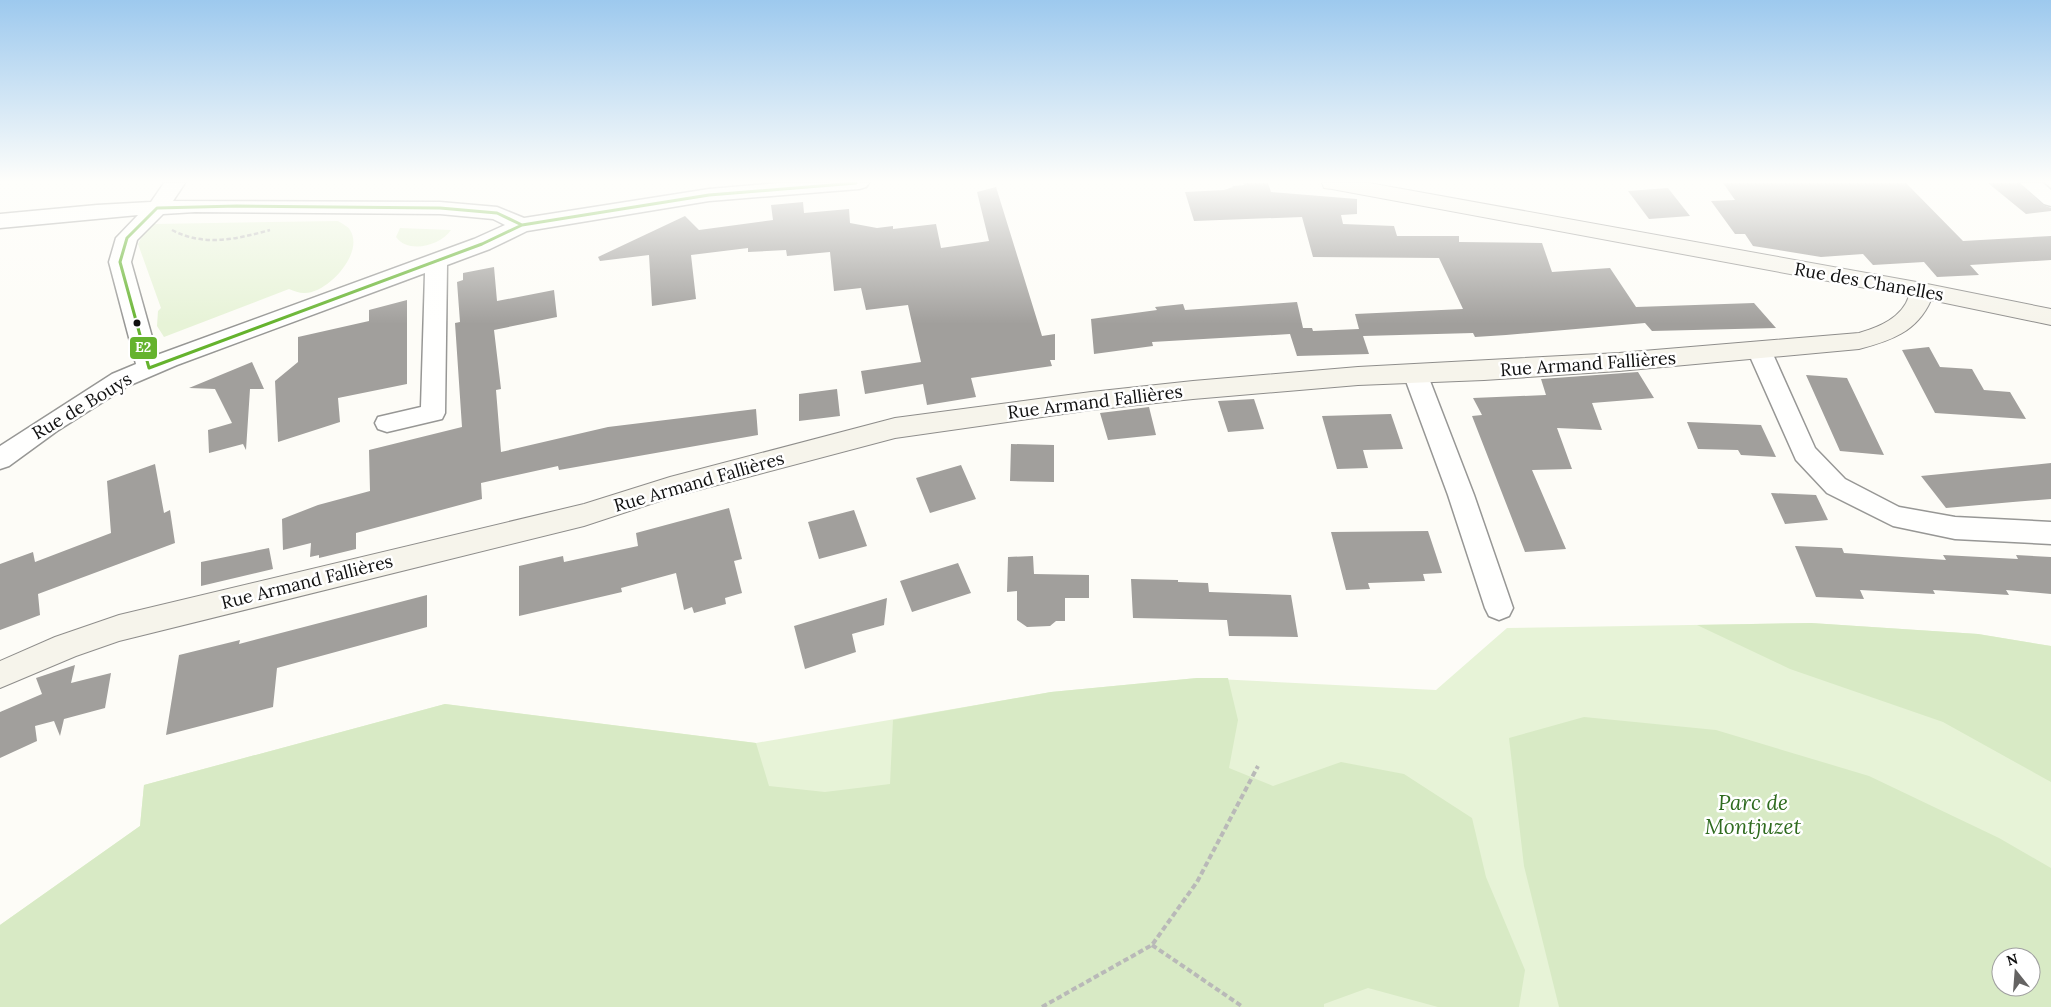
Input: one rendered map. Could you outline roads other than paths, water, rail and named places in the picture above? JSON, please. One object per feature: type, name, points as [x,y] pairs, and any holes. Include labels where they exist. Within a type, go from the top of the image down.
[{"type":"street","points":[[135,230],[127,238],[120,262],[149,368]]},
{"type":"street","name":"Rue de Bouys","points":[[0,458],[48,424],[112,385],[149,368],[482,244],[511,230]]},
{"type":"street","name":"Rue des Chanelles","points":[[1590,230],[2051,317]]},
{"type":"street","points":[[387,423],[433,413],[436,260]]},
{"type":"street","name":"Rue Armand Fallières","points":[[0,675],[66,646],[119,628],[575,517],[670,487],[895,428],[1091,401],[1193,390],[1415,373],[1484,371],[1760,352],[1859,342],[1886,335],[1911,315],[1920,301],[1922,292]]},
{"type":"street","points":[[1760,352],[1805,453],[1836,486],[1893,516],[1955,528],[2051,533]]},
{"type":"street","points":[[1415,373],[1461,495],[1499,608]]},
{"type":"park label","name":"Parc de Montjuzet","points":[[1753,815]]}]
